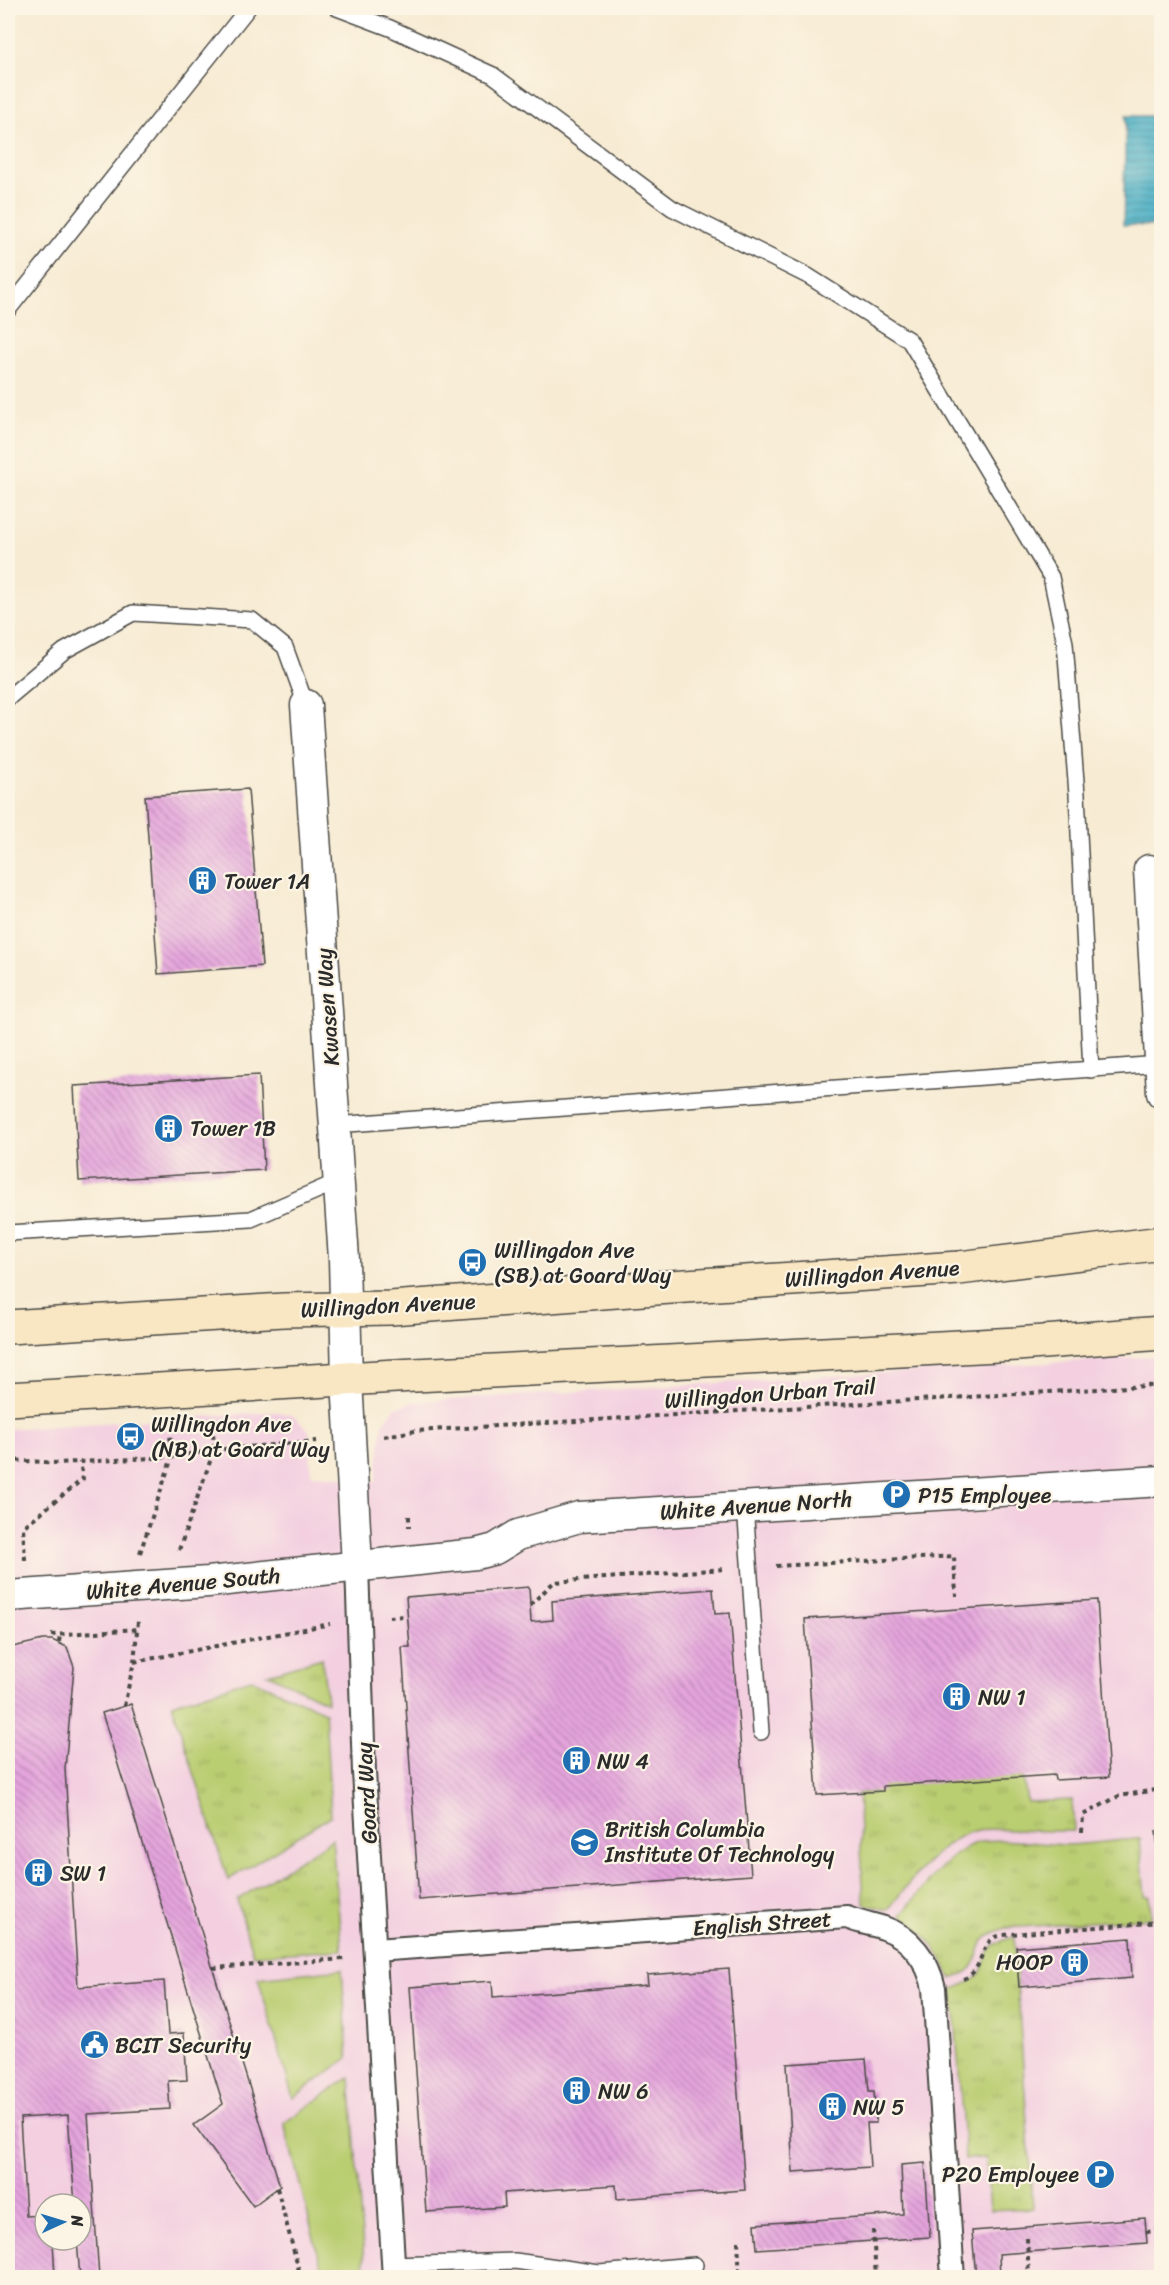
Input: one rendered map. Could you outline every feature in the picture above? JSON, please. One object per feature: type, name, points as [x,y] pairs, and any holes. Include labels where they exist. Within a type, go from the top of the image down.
[{"type":"main road","name":"Willingdon Avenue","points":[[8,1327],[284,1310],[391,1308],[959,1268],[1161,1243]]},
{"type":"main road","points":[[8,1400],[347,1379],[1017,1344],[1161,1333]]},
{"type":"street","name":"Kwasen Way","points":[[306,705],[346,1308]]},
{"type":"street","points":[[1149,870],[1161,1079]]},
{"type":"street","name":"Goard Way","points":[[346,1308],[364,1772],[394,2271]]},
{"type":"street","name":"White Avenue North","points":[[357,1566],[476,1554],[495,1549],[518,1535],[579,1517],[1161,1481]]},
{"type":"street","name":"White Avenue South","points":[[8,1596],[219,1581],[357,1566]]},
{"type":"street","name":"English Street","points":[[375,1954],[847,1917],[863,1924],[885,1929],[903,1938],[920,1954],[931,1973],[934,1988],[953,2277]]},
{"type":"lane","points":[[8,310],[248,8]]},
{"type":"lane","points":[[337,8],[390,28],[493,75],[672,208],[808,276],[909,340],[1051,577],[1065,643],[1076,782],[1091,1070]]},
{"type":"lane","points":[[8,698],[64,651],[133,613],[252,620],[285,647],[306,705]]},
{"type":"lane","points":[[335,1125],[1091,1070],[1161,1079]]},
{"type":"lane","points":[[8,1233],[251,1219],[339,1181]]},
{"type":"lane","points":[[745,1505],[761,1732]]},
{"type":"lane","points":[[394,2271],[514,2261],[598,2273],[695,2265]]},
{"type":"path","name":"Willingdon Urban Trail","points":[[381,1436],[415,1431],[1161,1385]]},
{"type":"path","points":[[169,1551],[179,1551],[214,1450],[213,1431]]},
{"type":"path","points":[[136,1562],[172,1458],[170,1434]]},
{"type":"path","points":[[8,1460],[59,1463],[172,1458],[214,1450],[310,1441]]},
{"type":"path","points":[[24,1560],[23,1527],[83,1479],[80,1462]]},
{"type":"path","points":[[140,1553],[150,1552]]},
{"type":"path","points":[[134,1662],[324,1624],[407,1616]]},
{"type":"path","points":[[51,1635],[139,1629],[124,1706]]},
{"type":"path","points":[[59,1642],[60,1635]]},
{"type":"path","points":[[1082,1832],[1083,1815],[1119,1796],[1161,1789]]},
{"type":"path","points":[[934,1988],[969,1977],[975,1972],[987,1945],[996,1937],[1011,1934],[1160,1922],[1161,1944]]},
{"type":"path","points":[[213,1968],[375,1954]]},
{"type":"path","points":[[277,2188],[301,2277]]},
{"type":"path","points":[[873,2230],[876,2277]]},
{"type":"path","points":[[1146,2232],[1161,2230]]},
{"type":"path","points":[[1027,2238],[1029,2277]]},
{"type":"path","points":[[738,2241],[740,2277]]},
{"type":"shaded area","name":"British Columbia Institute Of Technology","points":[[1161,1356],[1161,2277],[8,2278],[8,1429],[278,1412],[292,1415],[308,1429],[311,1474],[376,1481],[383,1424],[395,1408],[412,1402]]},
{"type":"green space","points":[[322,1658],[327,1702],[268,1674]]},
{"type":"green space","points":[[251,1679],[325,1712],[331,1816],[228,1880],[172,1704]]},
{"type":"green space","points":[[871,1771],[1023,1774],[1027,1802],[1072,1800],[1074,1831],[986,1829],[964,1834],[927,1863],[888,1910],[864,1904],[858,1793],[872,1792]]},
{"type":"green space","points":[[332,1839],[342,1950],[253,1955],[237,1900]]},
{"type":"green space","points":[[1140,1839],[1145,1896],[1150,1896],[1151,1918],[1006,1928],[986,1938],[971,1968],[951,1978],[931,1943],[918,1928],[901,1915],[943,1865],[963,1849],[982,1841],[1006,1840],[1066,1845]]},
{"type":"green space","points":[[1014,1937],[1033,2208],[990,2210],[986,2158],[965,2159],[953,1989],[968,1983],[978,1975],[992,1947]]},
{"type":"green space","points":[[342,1969],[348,2058],[293,2098],[258,1978]]},
{"type":"green space","points":[[350,2077],[365,2275],[324,2277],[284,2123]]},
{"type":"water","points":[[1126,116],[1161,116],[1161,226],[1123,225]]},
{"type":"building","name":"Tower 1A","points":[[248,789],[262,966],[158,974],[145,796]]},
{"type":"building","name":"Tower 1B","points":[[259,1075],[264,1170],[79,1181],[74,1086]]},
{"type":"building","name":"NW 4","points":[[529,1587],[531,1622],[553,1620],[552,1601],[713,1589],[715,1614],[730,1613],[751,1875],[419,1900],[402,1647],[410,1647],[406,1597]]},
{"type":"building","name":"NW 1","points":[[1097,1600],[1109,1777],[1055,1780],[1054,1775],[883,1786],[883,1791],[817,1795],[805,1619]]},
{"type":"building","name":"SW 1","points":[[52,1640],[67,1647],[74,1667],[65,1769],[78,1987],[164,1981],[168,2034],[184,2033],[187,2080],[168,2081],[170,2109],[88,2114],[99,2278],[80,2278],[78,2252],[93,2252],[93,2192],[74,2192],[68,2115],[20,2118],[26,2216],[33,2216],[33,2252],[54,2252],[55,2278],[8,2278],[8,1648]]},
{"type":"building","points":[[131,1704],[280,2186],[253,2206],[194,2125],[223,2104],[102,1713]]},
{"type":"building","points":[[1156,1831],[1162,1831],[1162,1876],[1160,1876]]},
{"type":"building","name":"HOOP","points":[[1130,1938],[1132,1978],[1019,1987],[1016,1947]]},
{"type":"building","name":"NW 6","points":[[729,1969],[745,2190],[617,2199],[616,2185],[504,2193],[505,2207],[426,2212],[410,1987],[492,1981],[493,1997],[648,1985],[647,1975]]},
{"type":"building","name":"NW 5","points":[[866,2059],[869,2091],[874,2091],[876,2123],[867,2123],[870,2167],[793,2172],[787,2064]]},
{"type":"building","points":[[925,2163],[930,2237],[757,2249],[755,2224],[903,2214],[901,2165]]},
{"type":"building","points":[[1145,2218],[1147,2243],[999,2254],[1000,2278],[976,2278],[972,2231]]},
{"type":"place","name":"Tower 1A","points":[[203,881]]},
{"type":"place","name":"Tower 1B","points":[[169,1128]]},
{"type":"place","name":"Willingdon Ave (SB) at Goard Way","points":[[473,1263]]},
{"type":"place","name":"Willingdon Ave (NB) at Goard Way","points":[[130,1437]]},
{"type":"place","name":"P15 Employee","points":[[897,1495]]},
{"type":"place","name":"NW 1","points":[[957,1697]]},
{"type":"place","name":"NW 4","points":[[576,1761]]},
{"type":"place","name":"British Columbia Institute Of Technology","points":[[584,1842]]},
{"type":"place","name":"SW 1","points":[[39,1873]]},
{"type":"place","name":"HOOP","points":[[1074,1962]]},
{"type":"place","name":"BCIT Security","points":[[94,2045]]},
{"type":"place","name":"NW 6","points":[[577,2091]]},
{"type":"place","name":"NW 5","points":[[832,2107]]},
{"type":"place","name":"P20 Employee","points":[[1100,2174]]}]
